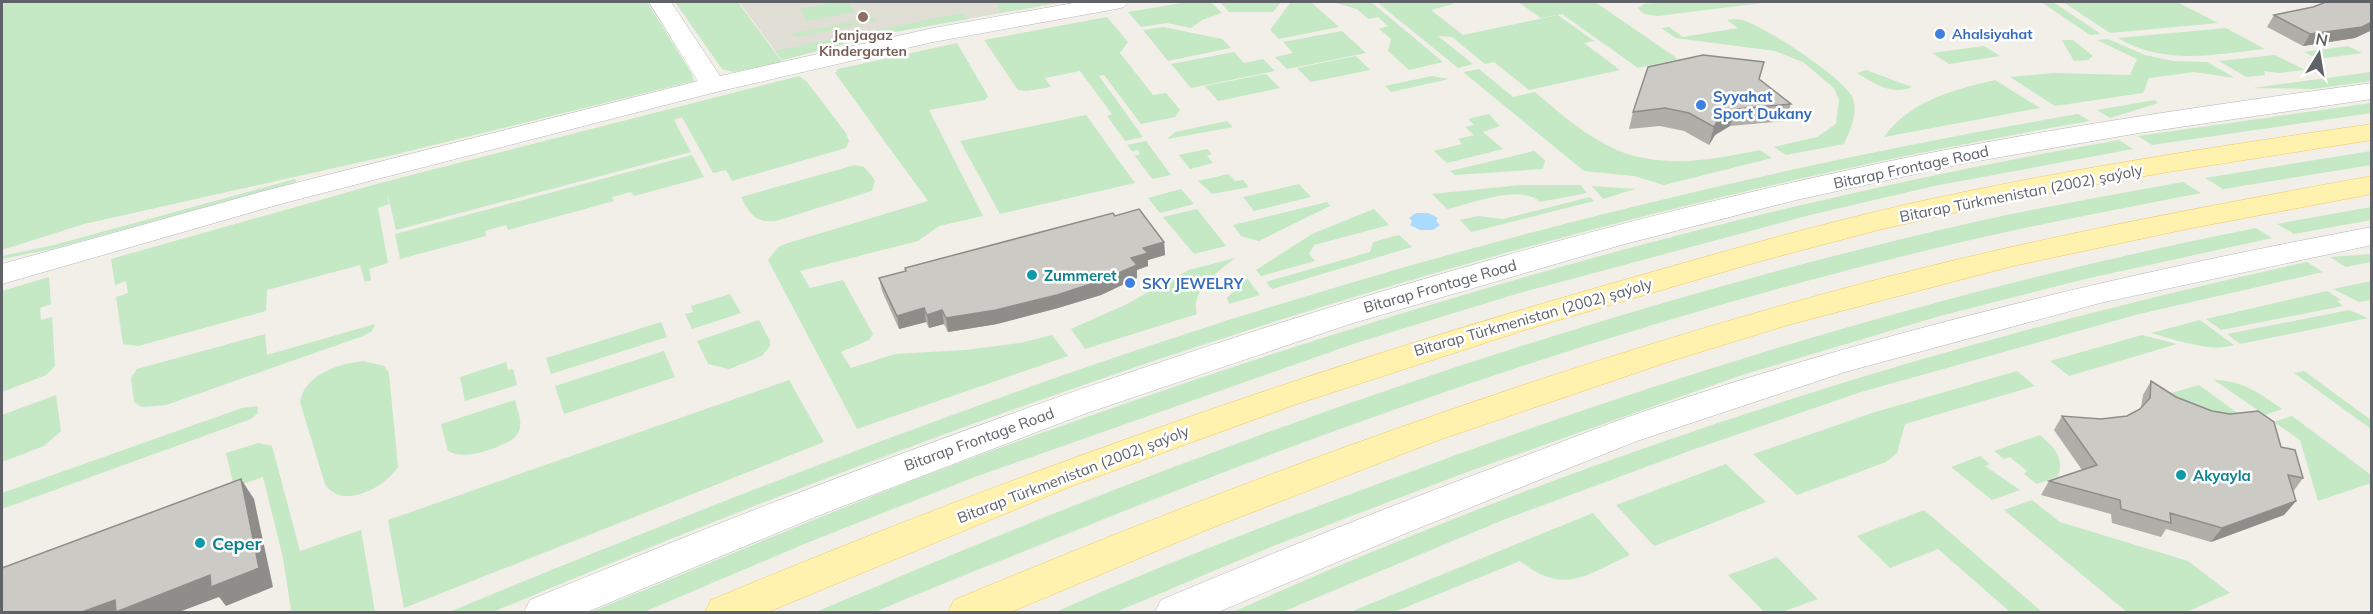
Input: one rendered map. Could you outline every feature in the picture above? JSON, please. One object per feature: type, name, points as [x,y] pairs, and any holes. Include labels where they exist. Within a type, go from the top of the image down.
[{"type":"main road","name":"Bitarap Türkmenistan (2002) şaýoly","points":[[726,612],[887,544],[1178,434],[1363,368],[1540,314],[1716,264],[1952,204],[2092,177],[2372,132]]},
{"type":"main road","points":[[969,612],[1243,501],[1434,429],[1777,317],[1895,285],[2134,228],[2372,185]]},
{"type":"street","points":[[660,2],[713,85]]},
{"type":"street","points":[[2,274],[274,197],[713,85],[933,35],[1116,2]]},
{"type":"street","name":"Bitarap Frontage Road","points":[[545,612],[792,510],[958,445],[1329,318],[1493,269],[1784,194],[1905,166],[2044,141],[2372,91]]},
{"type":"street","points":[[1176,612],[1302,558],[1655,421],[1831,365],[2104,291],[2225,263],[2372,236]]},
{"type":"shaded area","name":"Janjagaz Kindergarten","points":[[739,2],[1064,2],[888,33],[782,60]]},
{"type":"green space","points":[[2,2],[647,2],[692,74],[694,81],[397,154],[84,224],[2,250]]},
{"type":"green space","points":[[675,2],[738,2],[782,62],[734,72],[722,69]]},
{"type":"green space","points":[[848,2],[855,12],[807,21],[800,9]]},
{"type":"green space","points":[[1063,2],[1000,13],[997,4]]},
{"type":"green space","points":[[1187,2],[1211,2],[1222,13],[1202,20],[1191,28],[1167,23],[1141,27],[1128,12]]},
{"type":"green space","points":[[1220,2],[1281,2],[1273,12],[1229,12]]},
{"type":"green space","points":[[1311,2],[1339,27],[1279,39],[1270,30],[1290,3]]},
{"type":"green space","points":[[1332,2],[1371,2],[1443,62],[1409,70],[1388,51],[1391,39],[1379,29],[1388,26],[1378,17],[1368,19],[1357,9]]},
{"type":"green space","points":[[1377,2],[1454,2],[1431,10],[1463,35],[1558,15],[1594,41],[1584,43],[1620,70],[1529,90],[1494,62],[1485,64],[1452,37],[1438,36],[1473,64],[1458,68]]},
{"type":"green space","points":[[1518,2],[1595,2],[1678,59],[1638,68],[1562,14],[1541,18]]},
{"type":"green space","points":[[1770,2],[1658,16],[1644,14],[1638,8],[1644,4]]},
{"type":"green space","points":[[2041,2],[2053,2],[2101,34],[2090,35]]},
{"type":"green space","points":[[2063,2],[2177,2],[2218,23],[2110,33]]},
{"type":"green space","points":[[964,14],[968,19],[888,33],[782,60],[775,51]]},
{"type":"green space","points":[[877,17],[875,21],[798,37],[790,34]]},
{"type":"green space","points":[[1107,17],[1128,42],[1120,53],[1153,95],[1166,93],[1180,110],[1175,117],[1141,124],[1104,75],[1099,76],[1143,137],[1125,141],[1107,116],[1112,114],[1080,71],[1045,78],[1051,87],[1027,91],[1018,90],[984,40]]},
{"type":"green space","points":[[1727,20],[1745,21],[1770,33],[1805,55],[1848,90],[1855,110],[1844,144],[1786,155],[1774,147],[1817,137],[1836,124],[1839,100],[1834,88],[1803,62],[1775,51],[1676,38],[1661,28],[1669,27],[1683,37],[1738,28]]},
{"type":"green space","points":[[1163,27],[1222,39],[1231,48],[1168,61],[1143,30]]},
{"type":"green space","points":[[2226,28],[2265,49],[2209,55],[2171,55],[2135,47],[2118,38]]},
{"type":"green space","points":[[1342,31],[1366,53],[1287,69],[1275,57],[1293,53],[1283,42]]},
{"type":"green space","points":[[2108,39],[2145,55],[2173,61],[2207,62],[2235,78],[2194,72],[2149,78],[2143,93],[2055,106],[2010,77],[2053,73],[2130,75],[2137,59],[2097,40]]},
{"type":"green space","points":[[2062,40],[2073,40],[2093,56],[2088,60],[2074,61]]},
{"type":"green space","points":[[957,43],[988,96],[985,100],[929,110],[983,216],[939,226],[918,241],[800,271],[810,288],[843,280],[873,334],[869,340],[841,352],[851,368],[895,354],[965,350],[1020,343],[1052,335],[1068,356],[857,429],[768,260],[778,247],[788,243],[928,201],[835,73],[838,69]]},
{"type":"green space","points":[[1984,46],[2000,56],[1949,64],[1932,53]]},
{"type":"green space","points":[[2348,46],[2362,53],[2318,59],[2304,52]]},
{"type":"green space","points":[[1234,52],[1244,63],[1263,59],[1275,71],[1191,88],[1171,64]]},
{"type":"green space","points":[[2275,55],[2305,70],[2278,73],[2264,71],[2265,75],[2246,77],[2219,61]]},
{"type":"green space","points":[[1356,56],[1370,70],[1311,82],[1297,68]]},
{"type":"green space","points":[[1479,69],[1513,97],[1535,92],[1565,118],[1590,135],[1617,150],[1637,157],[1657,160],[1698,160],[1760,150],[1772,158],[1664,185],[1634,176],[1584,171],[1463,72]]},
{"type":"green space","points":[[1866,70],[1912,87],[1897,90],[1883,87],[1857,73]]},
{"type":"green space","points":[[2371,72],[2371,81],[2313,89],[2253,88]]},
{"type":"green space","points":[[1266,74],[1280,88],[1218,101],[1205,86]]},
{"type":"green space","points":[[799,76],[807,82],[846,133],[849,141],[846,148],[732,181],[726,170],[713,173],[682,117],[674,120],[691,152],[396,230],[387,192],[389,204],[378,208],[388,263],[369,269],[371,280],[365,282],[360,265],[267,290],[266,311],[138,346],[123,344],[116,297],[128,293],[126,281],[115,285],[111,259],[384,182]]},
{"type":"green space","points":[[1432,76],[1449,79],[1391,92],[1385,86]]},
{"type":"green space","points":[[1995,80],[2040,108],[1884,137],[1895,124],[1920,105],[1964,88]]},
{"type":"green space","points":[[2155,100],[2158,103],[2110,118],[2097,110]]},
{"type":"green space","points":[[2371,103],[2371,113],[2152,145],[2138,136]]},
{"type":"green space","points":[[1489,114],[1500,126],[1483,132],[1503,149],[1447,163],[1434,151],[1462,144],[1458,139],[1474,135],[1465,127],[1474,125],[1468,119]]},
{"type":"green space","points":[[2078,114],[2090,121],[1883,161],[1678,208],[1477,261],[1277,321],[1080,386],[883,457],[688,532],[493,612],[449,612],[685,517],[922,426],[1081,369],[1326,290],[1450,254],[1700,191],[1951,137]]},
{"type":"green space","points":[[1086,115],[1135,183],[1000,214],[960,141]]},
{"type":"green space","points":[[1227,121],[1233,127],[1167,139],[1175,132]]},
{"type":"green space","points":[[2119,140],[2133,149],[1934,186],[1810,215],[1516,294],[1356,343],[972,478],[809,542],[644,612],[591,612],[823,516],[964,461],[1105,410],[1391,317],[1534,274],[1825,199]]},
{"type":"green space","points":[[1146,141],[1171,175],[1152,179],[1135,156],[1140,154],[1138,150],[1132,151],[1127,145]]},
{"type":"green space","points":[[1207,149],[1212,154],[1207,156],[1213,163],[1190,169],[1179,155]]},
{"type":"green space","points":[[1534,151],[1545,160],[1543,169],[1455,175],[1450,171]]},
{"type":"green space","points":[[2371,151],[2371,165],[2223,189],[2205,178]]},
{"type":"green space","points":[[692,155],[704,177],[634,196],[631,192],[612,197],[614,201],[508,230],[506,225],[485,231],[486,236],[400,259],[395,234]]},
{"type":"green space","points":[[855,165],[864,167],[875,180],[872,191],[776,221],[758,219],[747,208],[741,197]]},
{"type":"green space","points":[[1229,174],[1235,181],[1243,180],[1249,187],[1212,194],[1198,181]]},
{"type":"green space","points":[[295,179],[296,182],[52,249],[2,259],[2,256],[54,245]]},
{"type":"green space","points":[[2183,182],[2201,193],[2015,230],[1869,265],[1751,296],[1633,331],[1400,407],[1285,449],[875,612],[816,612],[1098,496],[1240,442],[1529,343],[1675,299],[1822,259],[1997,217]]},
{"type":"green space","points":[[1299,184],[1311,197],[1254,211],[1243,197]]},
{"type":"green space","points":[[1520,185],[1581,185],[1587,193],[1540,202],[1521,194],[1496,196],[1447,209],[1432,194]]},
{"type":"green space","points":[[1592,186],[1635,189],[1603,199]]},
{"type":"green space","points":[[1181,189],[1194,204],[1160,213],[1148,198]]},
{"type":"green space","points":[[1590,197],[1594,201],[1471,232],[1460,220],[1478,216],[1503,219]]},
{"type":"green space","points":[[1327,202],[1330,206],[1259,241],[1241,236],[1233,225]]},
{"type":"green space","points":[[2371,207],[2371,220],[2294,234],[2277,224]]},
{"type":"green space","points":[[1197,209],[1226,246],[1194,254],[1163,217]]},
{"type":"green space","points":[[1374,209],[1389,225],[1314,245],[1309,254],[1315,261],[1261,276],[1256,270],[1312,234]]},
{"type":"green space","points":[[2256,228],[2272,238],[2085,279],[1940,316],[1742,375],[1467,472],[1273,546],[1116,612],[1056,612],[1179,560],[1344,496],[1493,442],[1708,369],[1816,336],[2034,277]]},
{"type":"green space","points":[[1399,235],[1412,247],[1272,289],[1266,282],[1370,252],[1373,242]]},
{"type":"green space","points":[[2371,254],[2371,262],[2346,267],[2330,257]]},
{"type":"green space","points":[[1235,258],[1214,275],[1201,290],[1197,297],[1197,314],[1085,349],[1071,329],[1125,305],[1189,270]]},
{"type":"green space","points":[[2307,262],[2323,272],[2139,314],[1861,392],[1689,451],[1503,520],[1282,612],[1233,612],[1494,503],[1627,454],[1761,409],[1896,367],[2032,329]]},
{"type":"green space","points":[[49,277],[51,304],[40,308],[41,320],[52,317],[55,366],[46,375],[2,392],[2,291]]},
{"type":"green space","points":[[1247,278],[1260,295],[1229,304],[1227,298]]},
{"type":"green space","points":[[2371,281],[2371,300],[2359,302],[2333,289]]},
{"type":"green space","points":[[2327,291],[2341,300],[2337,301],[2343,306],[2221,330],[2206,319]]},
{"type":"green space","points":[[730,294],[741,313],[692,329],[685,314],[693,312],[691,306]]},
{"type":"green space","points":[[2349,310],[2368,318],[2240,344],[2227,334]]},
{"type":"green space","points":[[759,320],[770,341],[770,346],[762,356],[729,369],[708,364],[697,341]]},
{"type":"green space","points":[[2200,320],[2234,345],[2203,346],[2151,333]]},
{"type":"green space","points":[[661,322],[667,337],[551,374],[546,358]]},
{"type":"green space","points":[[375,324],[372,331],[363,336],[166,405],[142,407],[134,402],[131,378],[137,369],[265,334],[267,355]]},
{"type":"green space","points":[[2142,335],[2177,344],[2069,376],[2050,361]]},
{"type":"green space","points":[[664,351],[675,377],[564,414],[555,386]]},
{"type":"green space","points":[[363,361],[384,366],[389,373],[398,467],[384,482],[374,488],[352,496],[342,496],[332,492],[325,484],[300,402],[308,384],[324,372]]},
{"type":"green space","points":[[506,362],[508,370],[513,369],[517,385],[465,401],[460,377]]},
{"type":"green space","points":[[2017,371],[2035,386],[1905,424],[1897,453],[1886,462],[1797,495],[1753,454],[1872,413]]},
{"type":"green space","points":[[2304,371],[2371,420],[2371,429],[2294,373]]},
{"type":"green space","points":[[789,380],[824,442],[404,608],[388,520]]},
{"type":"green space","points":[[2214,380],[2242,385],[2259,393],[2282,409],[2265,415]]},
{"type":"green space","points":[[2199,385],[2239,414],[2212,422],[2154,398]]},
{"type":"green space","points":[[56,395],[61,431],[44,446],[2,462],[2,415]]},
{"type":"green space","points":[[515,400],[520,426],[512,440],[489,450],[471,454],[455,454],[448,451],[441,424]]},
{"type":"green space","points":[[257,406],[258,413],[251,419],[2,509],[2,493],[242,408]]},
{"type":"green space","points":[[2292,416],[2371,475],[2371,483],[2318,501],[2300,440],[2274,422]]},
{"type":"green space","points":[[2040,435],[2056,452],[2060,469],[2058,476],[2037,484],[2024,474],[2027,471],[2010,457],[2004,459],[1994,451]]},
{"type":"green space","points":[[258,443],[272,446],[300,551],[361,530],[375,612],[287,612],[291,610],[283,558],[263,477],[234,487],[226,453]]},
{"type":"green space","points":[[1980,456],[1990,464],[1985,466],[2020,490],[1992,500],[1951,467]]},
{"type":"green space","points":[[1726,464],[1766,502],[1654,546],[1616,505]]},
{"type":"green space","points":[[2032,500],[2060,522],[2188,561],[2230,593],[2186,612],[2127,612],[2004,510]]},
{"type":"green space","points":[[1924,510],[2042,612],[2010,612],[1938,549],[1890,568],[1857,536]]},
{"type":"green space","points":[[1593,513],[1630,555],[1587,575],[1562,580],[1549,578],[1520,561],[1394,612],[1350,612]]},
{"type":"green space","points":[[1777,557],[1818,599],[1782,612],[1764,612],[1728,575]]},
{"type":"water","points":[[1416,213],[1428,213],[1438,218],[1436,221],[1440,225],[1433,230],[1420,230],[1410,225],[1412,221],[1409,218]]},
{"type":"building","points":[[2326,2],[2372,2],[2372,22],[2362,27],[2310,34],[2274,15],[2313,7]]},
{"type":"building","name":"Syyahat Sport Dukany","points":[[1703,55],[1764,62],[1759,79],[1791,104],[1736,109],[1720,117],[1714,127],[1689,113],[1665,108],[1633,112],[1648,67]]},
{"type":"building","name":"Zummeret","points":[[1139,209],[1164,242],[1143,248],[1148,253],[1131,258],[1137,265],[1100,281],[1057,295],[996,310],[946,318],[942,310],[927,315],[924,308],[897,316],[879,278],[906,271],[905,268],[1113,213],[1115,216]]},
{"type":"building","name":"Akyayla","points":[[2151,381],[2176,397],[2212,411],[2230,414],[2258,411],[2274,422],[2281,447],[2295,450],[2303,478],[2288,475],[2296,501],[2222,528],[2170,513],[2171,523],[2121,509],[2120,500],[2049,481],[2097,465],[2062,416],[2101,419],[2127,416],[2140,409],[2150,398]]},
{"type":"building","name":"Ceper","points":[[241,479],[259,568],[211,587],[210,575],[116,612],[115,600],[82,612],[2,612],[2,568]]},
{"type":"place","name":"Janjagaz Kindergarten","points":[[863,17]]},
{"type":"place","name":"Ahalsiyahat","points":[[1940,34]]},
{"type":"place","name":"Syyahat Sport Dukany","points":[[1701,105]]},
{"type":"place","name":"Zummeret","points":[[1032,275]]},
{"type":"place","name":"SKY JEWELRY","points":[[1130,283]]},
{"type":"place","name":"Akyayla","points":[[2181,475]]},
{"type":"place","name":"Ceper","points":[[200,543]]}]
